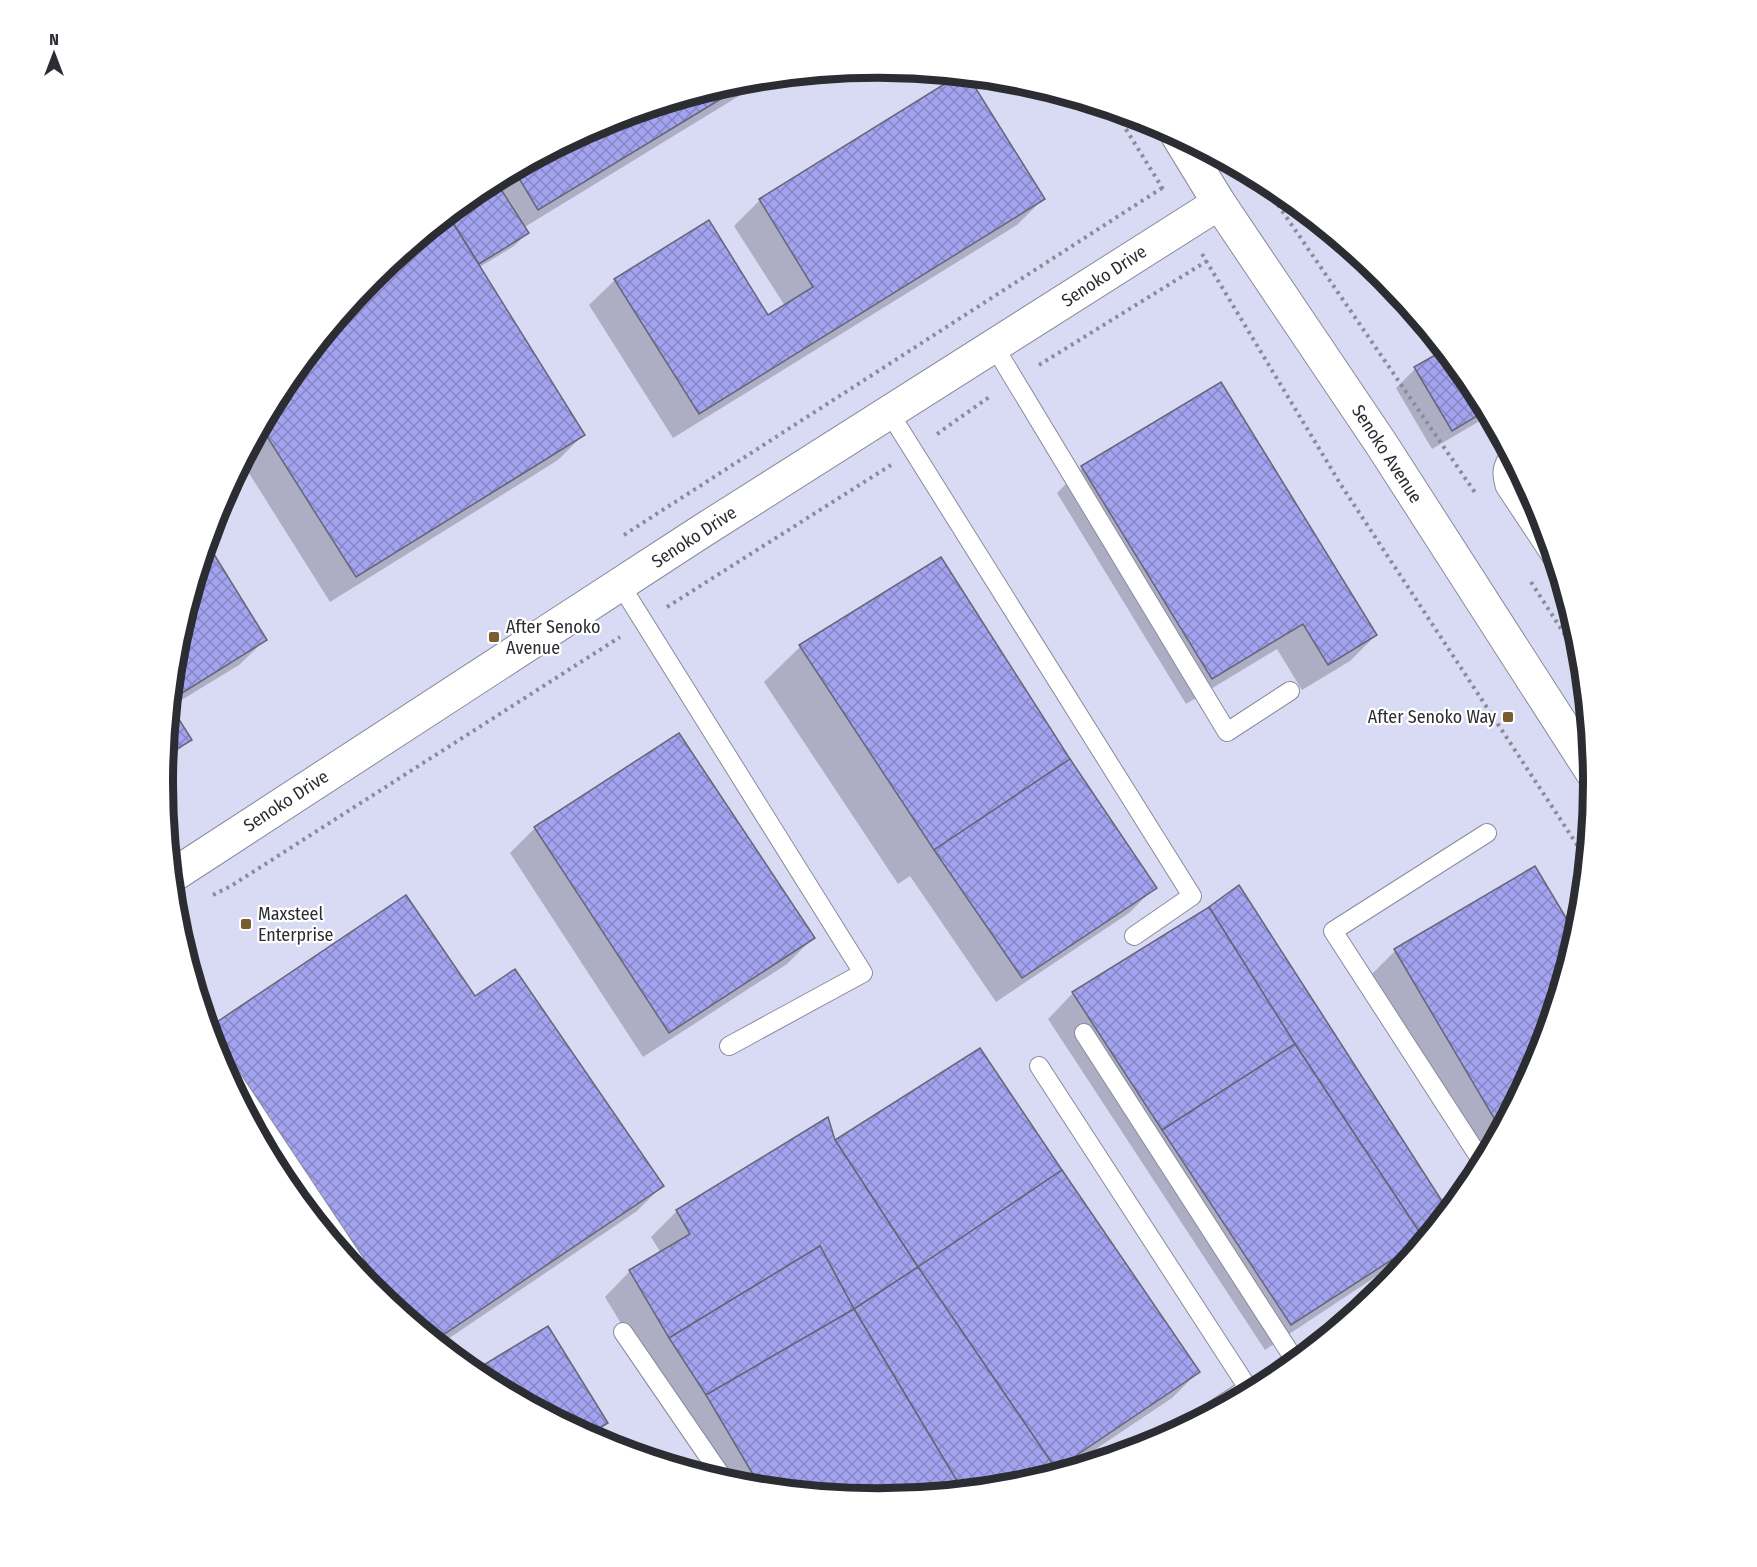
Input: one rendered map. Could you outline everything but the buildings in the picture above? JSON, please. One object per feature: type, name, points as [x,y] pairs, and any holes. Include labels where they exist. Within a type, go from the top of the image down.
[{"type":"street","name":"Senoko Avenue","points":[[1204,159],[1219,202],[1382,445],[1583,758]]},
{"type":"street","name":"Senoko Drive","points":[[179,872],[620,584],[1219,202]]},
{"type":"lane","points":[[994,346],[1227,732],[1290,691]]},
{"type":"lane","points":[[889,412],[1192,896],[1134,936]]},
{"type":"lane","points":[[1505,460],[1502,474],[1505,488],[1541,541]]},
{"type":"lane","points":[[620,584],[863,973],[729,1046]]},
{"type":"lane","points":[[1477,1155],[1333,931],[1487,833]]},
{"type":"lane","points":[[1084,1033],[1291,1355]]},
{"type":"lane","points":[[1039,1066],[1246,1385]]},
{"type":"lane","points":[[255,1113],[336,1235]]},
{"type":"lane","points":[[623,1332],[717,1470]]},
{"type":"path","points":[[1121,121],[1341,485],[1580,850]]},
{"type":"path","points":[[679,498],[1162,188]]},
{"type":"path","points":[[1275,201],[1482,504]]},
{"type":"path","points":[[203,900],[231,886],[913,450],[1015,380],[1207,261]]},
{"type":"path","points":[[1526,573],[1569,641]]},
{"type":"shaded area","points":[[878,78],[971,84],[1061,102],[1105,115],[1191,151],[1231,173],[1270,197],[1344,253],[1409,318],[1438,354],[1465,392],[1511,471],[1547,557],[1560,601],[1578,691],[1584,784],[1578,876],[1560,966],[1547,1010],[1511,1096],[1489,1136],[1465,1175],[1409,1249],[1344,1314],[1308,1343],[1270,1370],[1191,1416],[1105,1452],[1061,1465],[971,1483],[925,1487],[878,1489],[786,1483],[696,1465],[652,1452],[566,1416],[526,1394],[487,1370],[413,1314],[348,1249],[319,1213],[292,1175],[246,1096],[210,1010],[197,966],[179,876],[175,830],[173,784],[179,691],[197,601],[210,557],[246,471],[268,431],[292,392],[348,318],[413,253],[449,224],[487,197],[566,151],[652,115],[696,102],[786,84],[832,80]]},
{"type":"place","name":"After Senoko Avenue","points":[[494,637]]},
{"type":"place","name":"After Senoko Way","points":[[1508,717]]},
{"type":"place","name":"Maxsteel Enterprise","points":[[246,924]]}]
